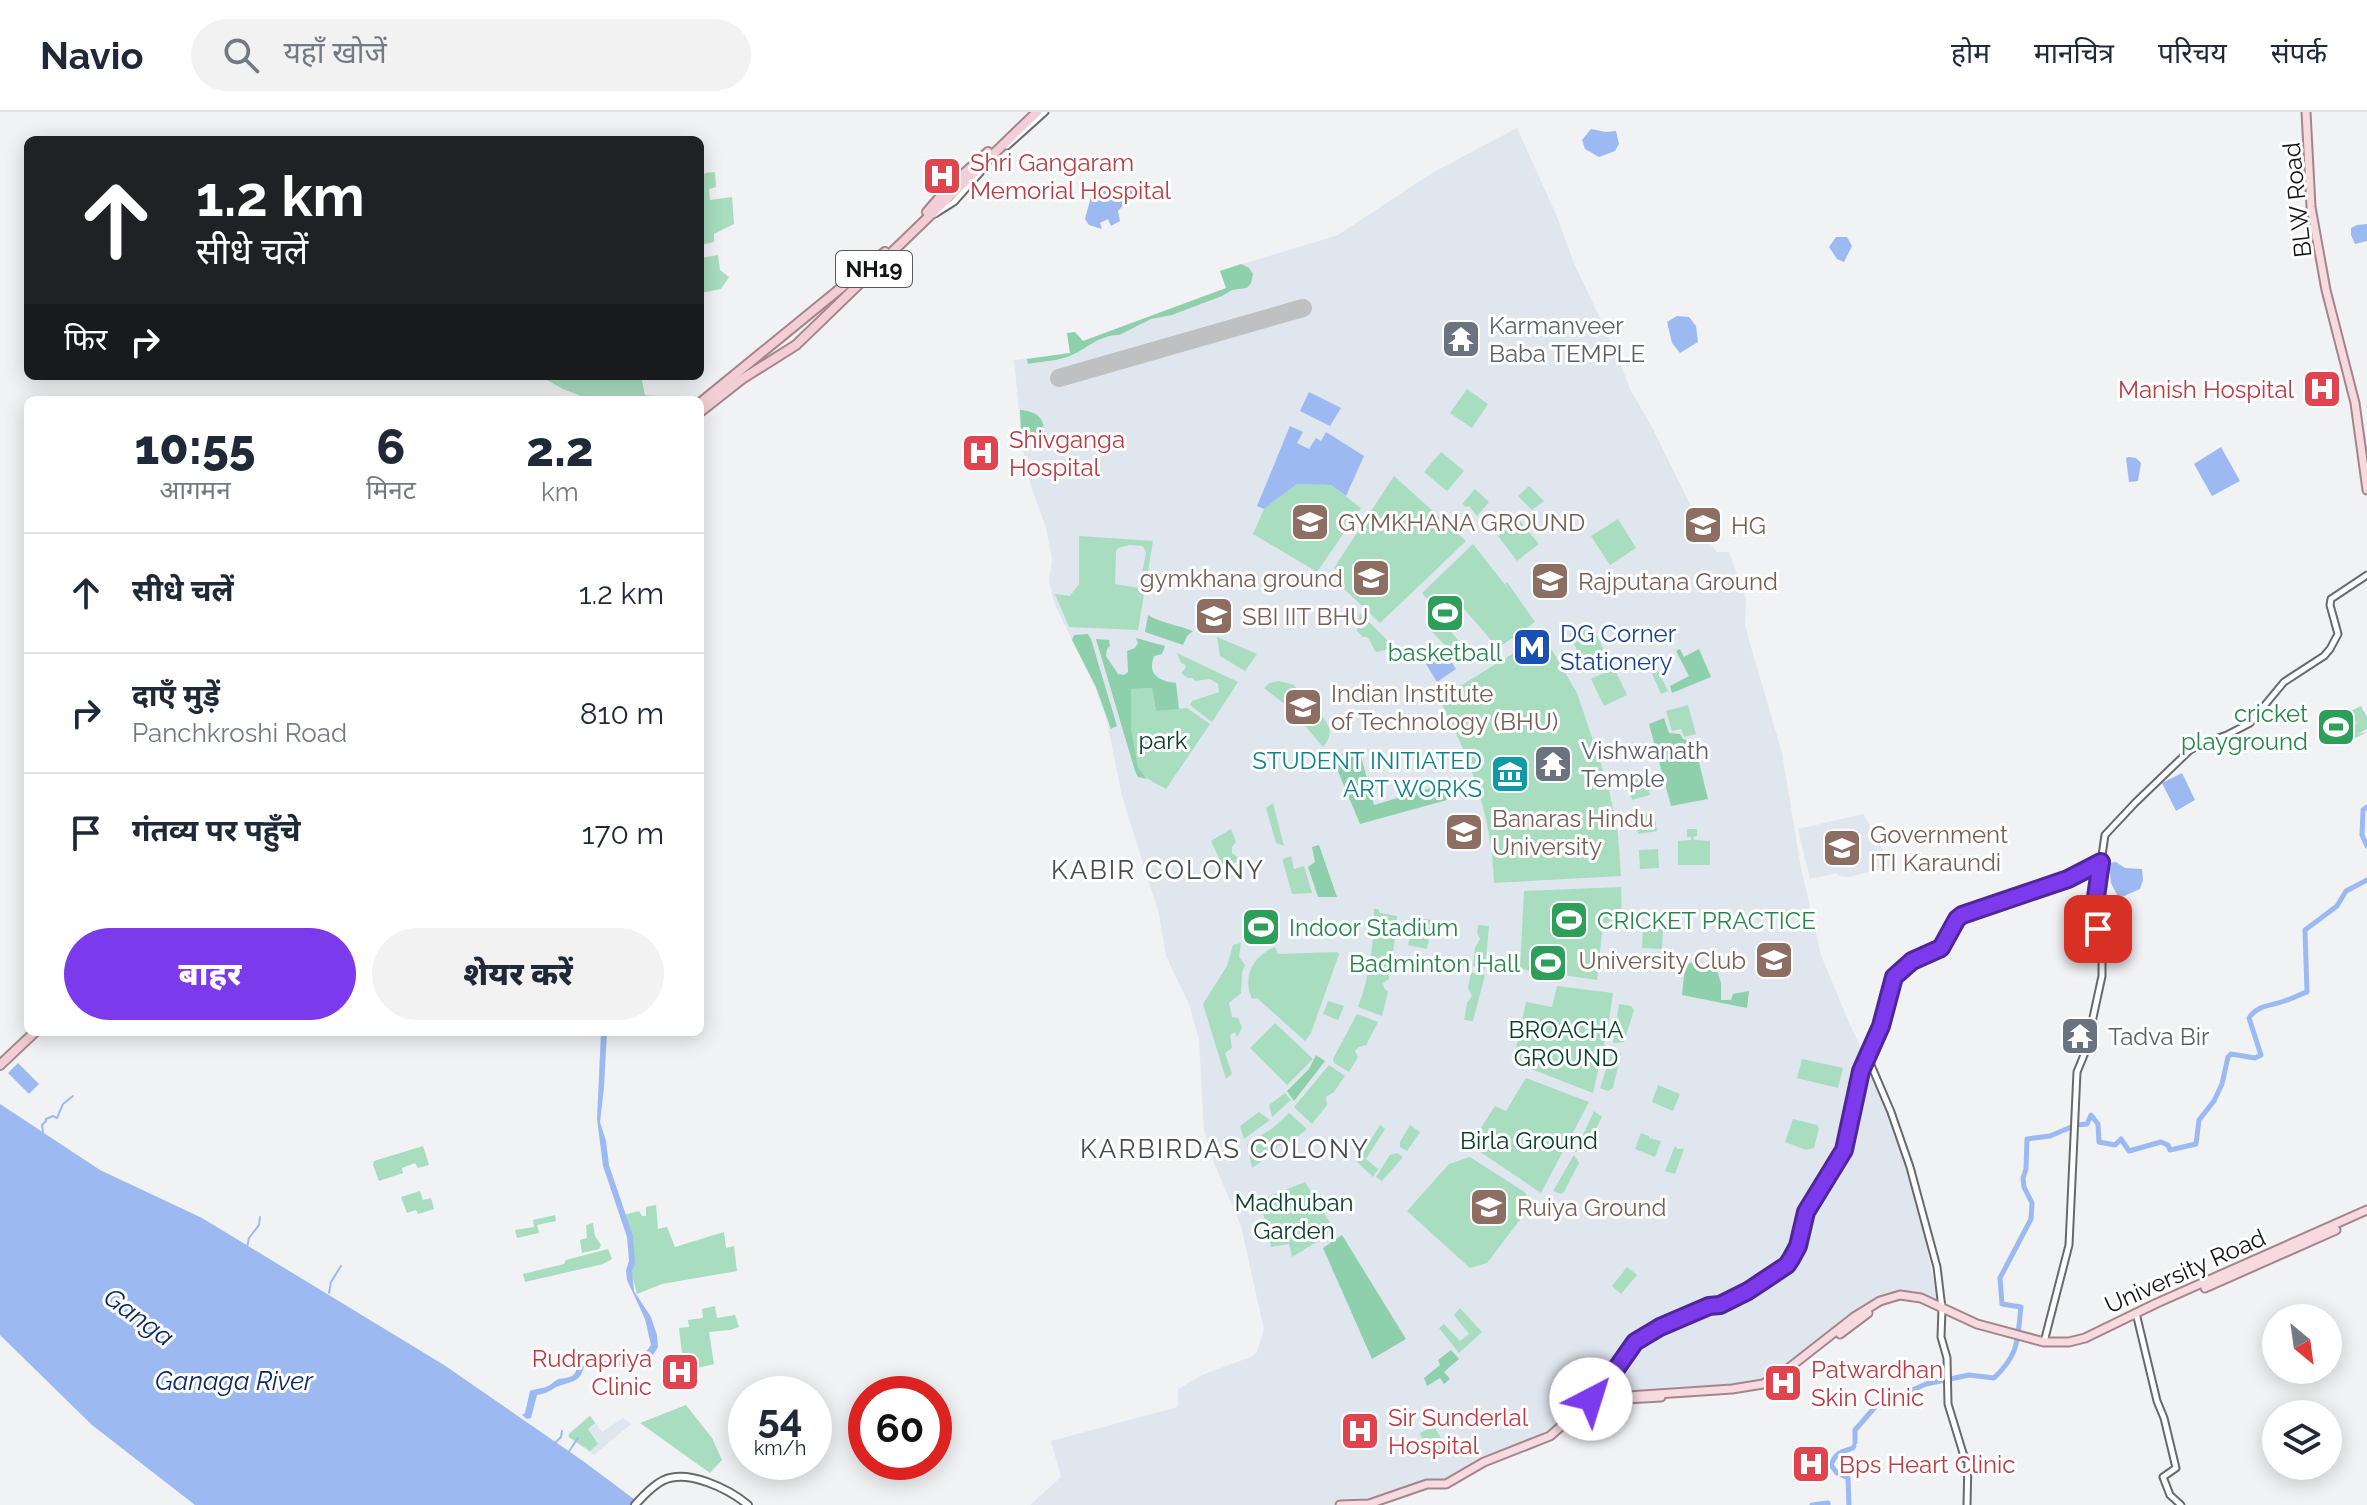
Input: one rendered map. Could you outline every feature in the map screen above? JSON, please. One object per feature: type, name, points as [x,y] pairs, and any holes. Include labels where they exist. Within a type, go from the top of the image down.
[{"type":"highway","name":"NH19","points":[[704,400],[887,250],[1030,112]]},
{"type":"highway","name":"NH19","points":[[704,409],[742,379],[796,345],[974,177],[1037,112]]},
{"type":"highway","points":[[0,1059],[24,1036]]},
{"type":"highway","points":[[0,1065],[31,1036]]},
{"type":"main road","name":"BLW Road","points":[[2307,112],[2312,204],[2357,399],[2367,471]]},
{"type":"main road","points":[[2312,204],[2326,290],[2355,403],[2367,490]]},
{"type":"main road","name":"University Road","points":[[2020,1338],[2044,1342],[2069,1342],[2085,1338],[2367,1212]]},
{"type":"main road","points":[[1340,1505],[1369,1504],[1427,1484],[1446,1484],[1484,1462],[1550,1436],[1595,1400],[1753,1391],[1776,1381],[1887,1303],[1909,1299],[2049,1346],[2073,1345],[2090,1340],[2137,1315]]},
{"type":"main road","points":[[1378,1505],[1425,1488],[1448,1487],[1492,1462],[1551,1439],[1595,1400]]},
{"type":"main road","points":[[635,1505],[656,1485],[675,1477],[692,1477],[748,1505]]},
{"type":"street","points":[[974,177],[1045,112]]},
{"type":"street","points":[[2044,1342],[2069,1245],[2077,1072],[2086,1050],[2102,976],[2095,904],[2105,835],[2190,750],[2246,726],[2284,682],[2314,664],[2330,649],[2338,634],[2331,599],[2367,575]]},
{"type":"street","points":[[1595,1400],[1635,1342],[1739,1295],[1787,1265],[1798,1246],[1806,1212],[1844,1150],[1861,1071],[1881,1026],[1894,977],[1912,961],[1941,948],[1959,917],[2075,876],[2101,862]]},
{"type":"street","points":[[1868,1057],[1910,1167],[1937,1267],[1942,1310],[1941,1337],[1947,1358],[1949,1413],[1968,1460],[1967,1505]]},
{"type":"street","points":[[2137,1315],[2176,1468],[2163,1477],[2169,1493],[2181,1505]]},
{"type":"shaded area","name":"Banaras Hindu University","points":[[1517,128],[1630,389],[1708,541],[1717,552],[1729,552],[1746,599],[1745,626],[1782,753],[1801,868],[1821,955],[1869,1063],[1899,1142],[1924,1235],[1938,1303],[1904,1292],[1858,1311],[1774,1374],[1747,1387],[1685,1386],[1591,1393],[1570,1419],[1451,1480],[1369,1501],[1345,1501],[1332,1505],[1030,1505],[1061,1477],[1051,1441],[1178,1407],[1178,1389],[1200,1376],[1253,1356],[1264,1329],[1241,1226],[1214,1163],[1204,1130],[1199,1039],[1189,1004],[1166,956],[1159,914],[1122,796],[1106,717],[1095,687],[1055,605],[1049,582],[1052,559],[1023,450],[1014,360],[1070,353],[1067,333],[1075,332],[1083,341],[1226,288],[1220,271],[1338,235],[1432,173]]},
{"type":"shaded area","name":"Government ITI Karaundi","points":[[1863,814],[1892,866],[1849,877],[1837,873],[1810,879],[1798,829]]},
{"type":"shaded area","points":[[590,1415],[602,1432],[623,1418],[631,1424],[594,1455],[568,1437]]},
{"type":"green space","points":[[715,172],[716,187],[709,189],[710,200],[732,197],[734,224],[714,234],[714,242],[704,244],[704,175]]},
{"type":"green space","points":[[718,255],[720,270],[729,277],[721,289],[704,292],[704,257]]},
{"type":"green space","points":[[1241,264],[1253,274],[1247,288],[1232,290],[1172,315],[1151,319],[1119,335],[1100,339],[1067,357],[1028,364],[1027,359],[1070,353],[1067,333],[1075,332],[1083,341],[1226,288],[1220,271]]},
{"type":"green space","points":[[547,380],[642,380],[645,395],[658,396],[581,396]]},
{"type":"green space","points":[[1467,389],[1488,404],[1472,428],[1450,413]]},
{"type":"green space","points":[[1020,410],[1039,416],[1043,434],[1031,437],[1021,434]]},
{"type":"green space","points":[[1441,452],[1464,471],[1447,491],[1424,472]]},
{"type":"green space","points":[[1394,476],[1466,541],[1380,623],[1338,583],[1343,575],[1334,568]]},
{"type":"green space","points":[[1297,484],[1331,485],[1361,508],[1317,572],[1253,534],[1264,509]]},
{"type":"green space","points":[[1529,486],[1544,501],[1532,510],[1518,496]]},
{"type":"green space","points":[[1475,489],[1489,502],[1477,516],[1469,506],[1462,504]]},
{"type":"green space","points":[[1618,519],[1636,548],[1610,565],[1591,536]]},
{"type":"green space","points":[[1519,520],[1539,544],[1517,561],[1498,536]]},
{"type":"green space","points":[[1079,536],[1153,541],[1138,630],[1069,627],[1055,594],[1070,596],[1079,584]],"holes":[[[1143,546],[1146,553],[1139,588],[1115,584],[1118,548]]]},
{"type":"green space","name":"Rajputana Ground","points":[[1473,544],[1513,595],[1505,584],[1507,582],[1535,622],[1498,648],[1464,609],[1446,623],[1422,593]]},
{"type":"green space","points":[[1360,613],[1395,648],[1376,652],[1367,637],[1357,631]]},
{"type":"green space","points":[[1148,615],[1193,631],[1183,645],[1145,632]]},
{"type":"green space","points":[[1444,623],[1461,644],[1451,651],[1432,632]]},
{"type":"green space","points":[[1591,624],[1604,650],[1582,660],[1569,634]]},
{"type":"green space","points":[[1088,634],[1117,726],[1111,729],[1096,687],[1072,640],[1074,635]]},
{"type":"green space","points":[[1543,635],[1577,693],[1608,785],[1618,834],[1621,876],[1494,883],[1484,811],[1469,765],[1439,699]]},
{"type":"green space","points":[[1217,637],[1257,654],[1245,671],[1220,656]]},
{"type":"green space","points":[[1136,638],[1165,646],[1162,654],[1154,656],[1152,668],[1160,679],[1176,683],[1179,709],[1156,711],[1152,688],[1131,689],[1131,728],[1138,768],[1147,779],[1138,777],[1135,771],[1096,639],[1109,640],[1106,656],[1118,674],[1124,675],[1128,672],[1127,651],[1135,648],[1138,643]]},
{"type":"green space","points":[[1680,649],[1684,657],[1699,649],[1711,677],[1672,693],[1670,686],[1689,676],[1676,651]]},
{"type":"green space","points":[[1177,653],[1238,682],[1212,722],[1190,705],[1192,701],[1219,692],[1218,684],[1210,679],[1195,681],[1181,673],[1186,665],[1181,663]]},
{"type":"green space","points":[[1647,656],[1651,657],[1668,691],[1661,694]]},
{"type":"green space","points":[[1614,668],[1627,695],[1604,706],[1591,679]]},
{"type":"green space","points":[[1279,681],[1294,685],[1328,724],[1329,735],[1323,747],[1292,710],[1264,688],[1269,683]]},
{"type":"green space","name":"park","points":[[1152,688],[1156,711],[1187,708],[1210,724],[1166,789],[1140,771],[1132,743],[1131,689]]},
{"type":"green space","points":[[1688,705],[1696,734],[1684,737],[1681,729],[1672,731],[1666,711]]},
{"type":"green space","points":[[2361,706],[2367,717],[2367,729],[2358,734],[2367,732],[2348,742],[2345,738],[2355,735],[2351,726],[2360,721],[2348,726],[2340,716]]},
{"type":"green space","points":[[1664,718],[1669,733],[1680,734],[1683,739],[1694,742],[1708,799],[1671,806],[1649,724]]},
{"type":"green space","points":[[1359,749],[1374,805],[1441,785],[1447,800],[1360,824],[1336,767]]},
{"type":"green space","points":[[1645,776],[1650,795],[1632,800],[1626,781]]},
{"type":"green space","points":[[1273,803],[1284,846],[1276,843],[1266,808]]},
{"type":"green space","points":[[1654,812],[1657,831],[1638,834],[1635,815]]},
{"type":"green space","points":[[1231,829],[1236,842],[1232,853],[1241,860],[1224,868],[1211,841]]},
{"type":"green space","points":[[1687,829],[1697,829],[1694,840],[1710,841],[1710,865],[1678,865],[1678,841],[1691,840],[1687,837]]},
{"type":"green space","points":[[1319,845],[1337,897],[1318,897],[1308,867],[1315,862],[1312,847]]},
{"type":"green space","points":[[1658,849],[1659,868],[1640,869],[1639,850]]},
{"type":"green space","points":[[1291,856],[1294,869],[1304,866],[1312,893],[1292,894],[1283,862]]},
{"type":"green space","points":[[1621,887],[1622,923],[1603,923],[1597,980],[1520,969],[1524,891]]},
{"type":"green space","points":[[1374,909],[1397,916],[1397,923],[1391,930],[1395,938],[1389,979],[1383,983],[1388,992],[1382,1016],[1358,1007],[1370,959]]},
{"type":"green space","points":[[1413,917],[1432,920],[1427,949],[1408,945],[1414,926],[1411,925]]},
{"type":"green space","points":[[1478,925],[1489,926],[1485,969],[1473,966],[1475,948],[1480,939]]},
{"type":"green space","points":[[1643,929],[1663,929],[1662,949],[1642,948]]},
{"type":"green space","points":[[1241,943],[1239,957],[1245,965],[1241,993],[1229,1003],[1232,1017],[1238,1018],[1242,1028],[1237,1037],[1235,1032],[1230,1035],[1232,1048],[1225,1053],[1232,1074],[1226,1079],[1203,1004],[1227,966],[1233,945]]},
{"type":"green space","points":[[1275,947],[1278,954],[1339,954],[1311,1033],[1305,1041],[1257,998],[1252,999],[1249,991],[1249,975],[1255,961]]},
{"type":"green space","points":[[1700,959],[1701,970],[1717,970],[1721,1000],[1731,1000],[1733,994],[1749,991],[1747,1008],[1682,995],[1685,965]]},
{"type":"green space","points":[[1471,972],[1485,975],[1473,1021],[1464,1020],[1467,1003],[1472,996],[1468,988]]},
{"type":"green space","name":"BROACHA GROUND","points":[[1557,986],[1613,993],[1593,1093],[1513,1062],[1526,1002],[1552,1007]]},
{"type":"green space","points":[[1328,1001],[1344,1006],[1338,1020],[1323,1014]]},
{"type":"green space","points":[[1619,1004],[1631,1006],[1634,1010],[1624,1042],[1613,1043]]},
{"type":"green space","points":[[1357,1014],[1378,1022],[1366,1045],[1355,1051],[1358,1057],[1349,1072],[1334,1063],[1333,1059]]},
{"type":"green space","points":[[1275,1023],[1313,1059],[1287,1085],[1250,1048]]},
{"type":"green space","points":[[1613,1048],[1621,1053],[1613,1088],[1608,1091],[1600,1088]]},
{"type":"green space","points":[[1316,1055],[1325,1061],[1294,1101],[1287,1091],[1309,1069]]},
{"type":"green space","points":[[1802,1059],[1843,1068],[1838,1088],[1797,1078]]},
{"type":"green space","points":[[1329,1065],[1345,1076],[1334,1092],[1326,1097],[1327,1105],[1312,1124],[1294,1107]]},
{"type":"green space","name":"Birla Ground","points":[[1526,1078],[1589,1102],[1541,1193],[1470,1145],[1495,1106],[1506,1111]]},
{"type":"green space","points":[[1658,1085],[1680,1094],[1673,1111],[1652,1102]]},
{"type":"green space","points":[[1285,1093],[1291,1100],[1272,1117],[1269,1105]]},
{"type":"green space","points":[[1594,1111],[1602,1117],[1585,1151],[1575,1152]]},
{"type":"green space","points":[[1259,1112],[1270,1120],[1244,1139],[1240,1126]]},
{"type":"green space","points":[[1289,1113],[1307,1129],[1287,1145],[1278,1145],[1275,1152],[1252,1168],[1247,1144],[1273,1128]]},
{"type":"green space","points":[[1793,1119],[1817,1125],[1814,1148],[1806,1150],[1785,1142]]},
{"type":"green space","points":[[1380,1125],[1385,1129],[1366,1159],[1378,1169],[1373,1177],[1357,1162]]},
{"type":"green space","points":[[1410,1125],[1420,1132],[1407,1151],[1400,1147],[1400,1142]]},
{"type":"green space","points":[[1641,1133],[1661,1141],[1655,1157],[1635,1149]]},
{"type":"green space","points":[[423,1146],[429,1165],[418,1168],[415,1163],[402,1168],[403,1173],[379,1181],[374,1161]]},
{"type":"green space","points":[[1675,1146],[1684,1149],[1675,1174],[1665,1171]]},
{"type":"green space","points":[[1397,1153],[1403,1157],[1382,1181],[1376,1177],[1390,1155]]},
{"type":"green space","points":[[1574,1155],[1579,1163],[1564,1192],[1553,1191]]},
{"type":"green space","points":[[1470,1157],[1526,1193],[1528,1209],[1487,1263],[1470,1268],[1407,1211],[1449,1164]]},
{"type":"green space","name":"Madhuban Garden","points":[[1305,1182],[1335,1231],[1292,1257],[1289,1244],[1271,1247],[1260,1200]]},
{"type":"green space","points":[[420,1191],[423,1200],[431,1198],[434,1209],[418,1214],[416,1210],[407,1213],[401,1197]]},
{"type":"green space","points":[[656,1205],[658,1229],[667,1227],[675,1247],[724,1232],[726,1248],[734,1246],[737,1271],[662,1284],[637,1294],[630,1267],[633,1260],[624,1215],[639,1211],[646,1216],[646,1207]]},
{"type":"green space","points":[[555,1215],[556,1221],[537,1225],[539,1233],[517,1238],[515,1230],[534,1227],[533,1220]]},
{"type":"green space","points":[[593,1223],[595,1236],[601,1245],[599,1249],[582,1253],[580,1240],[587,1238],[586,1225]]},
{"type":"green space","points":[[1342,1235],[1406,1339],[1372,1359],[1323,1248]]},
{"type":"green space","points":[[608,1249],[612,1259],[603,1264],[525,1282],[523,1274]]},
{"type":"green space","points":[[1627,1267],[1637,1275],[1621,1294],[1612,1286]]},
{"type":"green space","points":[[715,1306],[717,1318],[735,1315],[739,1327],[709,1332],[714,1364],[684,1371],[679,1328],[689,1327],[688,1320],[703,1318],[702,1309]]},
{"type":"green space","points":[[1460,1308],[1482,1332],[1459,1353],[1439,1328],[1444,1324],[1460,1341],[1469,1334],[1454,1315]]},
{"type":"green space","points":[[1451,1350],[1459,1359],[1444,1372],[1450,1379],[1444,1384],[1440,1378],[1427,1386],[1424,1378],[1440,1365],[1438,1360]]},
{"type":"green space","points":[[686,1405],[712,1438],[722,1460],[710,1473],[640,1423]]},
{"type":"green space","points":[[590,1416],[595,1423],[588,1429],[598,1444],[590,1451],[569,1434]]},
{"type":"green space","points":[[1434,1426],[1449,1452],[1431,1460],[1420,1433]]},
{"type":"water","points":[[1591,129],[1616,131],[1619,144],[1615,151],[1599,157],[1585,149],[1582,140]]},
{"type":"water","points":[[1133,183],[1138,194],[1118,211],[1120,221],[1111,226],[1108,219],[1100,223],[1102,229],[1089,225],[1085,219],[1092,193]]},
{"type":"water","points":[[2367,224],[2367,241],[2355,244],[2351,228]]},
{"type":"water","points":[[1836,237],[1847,237],[1852,246],[1844,262],[1837,259],[1829,247]]},
{"type":"water","points":[[1677,316],[1689,317],[1696,326],[1698,342],[1680,353],[1672,343],[1667,322]]},
{"type":"water","points":[[1309,392],[1341,408],[1330,426],[1300,411]]},
{"type":"water","points":[[1290,426],[1303,432],[1297,443],[1309,449],[1316,438],[1321,441],[1326,432],[1364,456],[1346,496],[1331,485],[1297,484],[1264,509],[1257,506]]},
{"type":"water","points":[[2221,447],[2240,481],[2212,496],[2194,464]]},
{"type":"water","points":[[2126,458],[2141,463],[2138,481],[2129,482]]},
{"type":"water","points":[[1445,652],[1456,669],[1437,682],[1426,664]]},
{"type":"water","points":[[2182,773],[2195,800],[2176,811],[2162,783]]},
{"type":"water","points":[[2116,862],[2125,868],[2142,869],[2140,889],[2124,896],[2117,895],[2111,883],[2109,863]]},
{"type":"water","points":[[601,1036],[607,1036],[600,1122],[609,1165],[633,1236],[634,1291],[651,1317],[658,1347],[652,1356],[635,1365],[585,1364],[577,1379],[537,1395],[531,1418],[527,1419],[522,1415],[530,1391],[572,1376],[583,1359],[625,1361],[642,1354],[651,1345],[645,1319],[627,1280],[627,1237],[603,1166],[597,1119]]},
{"type":"water","points":[[18,1063],[39,1084],[29,1094],[8,1073]]},
{"type":"water","name":"Ganaga River","points":[[0,1104],[100,1170],[202,1218],[444,1365],[642,1505],[195,1505],[92,1425],[0,1335]]},
{"type":"waterway","points":[[2367,807],[2363,810],[2362,835],[2367,846]]},
{"type":"waterway","points":[[1855,1442],[1855,1430],[1876,1406],[1926,1384],[1969,1375],[1994,1378],[2009,1361],[2016,1346],[2021,1307],[2002,1304],[2000,1278],[2031,1219],[2032,1203],[2023,1178],[2027,1139],[2050,1136],[2076,1125],[2087,1124],[2091,1115],[2098,1124],[2099,1142],[2115,1145],[2121,1139],[2129,1151],[2161,1142],[2168,1145],[2170,1150],[2196,1144],[2199,1120],[2214,1101],[2222,1084],[2228,1057],[2231,1054],[2255,1058],[2261,1055],[2249,1018],[2261,1008],[2307,992],[2305,930],[2337,906],[2346,891],[2367,880]]},
{"type":"waterway","points":[[43,1132],[42,1125],[46,1119],[57,1118],[63,1104],[73,1096]]},
{"type":"waterway","points":[[247,1247],[260,1217]]},
{"type":"waterway","points":[[329,1293],[331,1282],[341,1266]]},
{"type":"waterway","points":[[555,1443],[562,1431]]},
{"type":"waterway","points":[[568,1453],[578,1438]]},
{"type":"waterway","points":[[1837,1473],[1831,1465],[1835,1457],[1854,1446]]},
{"type":"waterway","points":[[1842,1475],[1848,1478],[1849,1505]]},
{"type":"waterway","points":[[1812,1505],[1828,1505]]},
{"type":"runway","points":[[1059,378],[1303,308]]},
{"type":"place","name":"Shri Gangaram Memorial Hospital","points":[[942,176]]},
{"type":"place","name":"Karmanveer Baba TEMPLE","points":[[1461,339]]},
{"type":"place","name":"Manish Hospital","points":[[2322,389]]},
{"type":"place","name":"Shivganga Hospital","points":[[981,453]]},
{"type":"place","name":"GYMKHANA GROUND","points":[[1310,522]]},
{"type":"place","name":"HG","points":[[1703,525]]},
{"type":"place","name":"gymkhana ground","points":[[1371,578]]},
{"type":"place","name":"Rajputana Ground","points":[[1550,581]]},
{"type":"place","name":"basketball","points":[[1445,613]]},
{"type":"place","name":"SBI IIT BHU","points":[[1214,616]]},
{"type":"place","name":"DG Corner Stationery","points":[[1532,647]]},
{"type":"place","name":"Indian Institute of Technology (BHU)","points":[[1303,707]]},
{"type":"place","name":"cricket playground","points":[[2336,727]]},
{"type":"place","name":"Vishwanath Temple","points":[[1553,764]]},
{"type":"place","name":"STUDENT INITIATED ART WORKS","points":[[1510,774]]},
{"type":"place","name":"Banaras Hindu University","points":[[1464,832]]},
{"type":"place","name":"Government ITI Karaundi","points":[[1842,848]]},
{"type":"place","name":"CRICKET PRACTICE","points":[[1569,920]]},
{"type":"place","name":"Indoor Stadium","points":[[1261,927]]},
{"type":"place","name":"University Club","points":[[1774,960]]},
{"type":"place","name":"Badminton Hall","points":[[1548,963]]},
{"type":"place","name":"Tadva Bir","points":[[2080,1036]]},
{"type":"place","name":"Ruiya Ground","points":[[1489,1207]]},
{"type":"place","name":"Rudrapriya Clinic","points":[[680,1372]]},
{"type":"place","name":"Patwardhan Skin Clinic","points":[[1783,1383]]},
{"type":"place","name":"Sir Sunderlal Hospital","points":[[1360,1431]]},
{"type":"place","name":"Bps Heart Clinic","points":[[1811,1464]]},
{"type":"district","name":"KABIR COLONY","points":[[1158,870]]},
{"type":"district","name":"KARBIRDAS COLONY","points":[[1225,1149]]},
{"type":"route","points":[[1591,1399],[1635,1342],[1660,1327],[1748,1291],[1787,1265],[1798,1246],[1806,1212],[1844,1150],[1861,1071],[1881,1026],[1892,981],[1898,972],[1912,961],[1941,948],[1962,915],[2068,879],[2101,862],[2095,904],[2098,929]]},
{"type":"water label","name":"Ganga","points":[[139,1317]]}]
